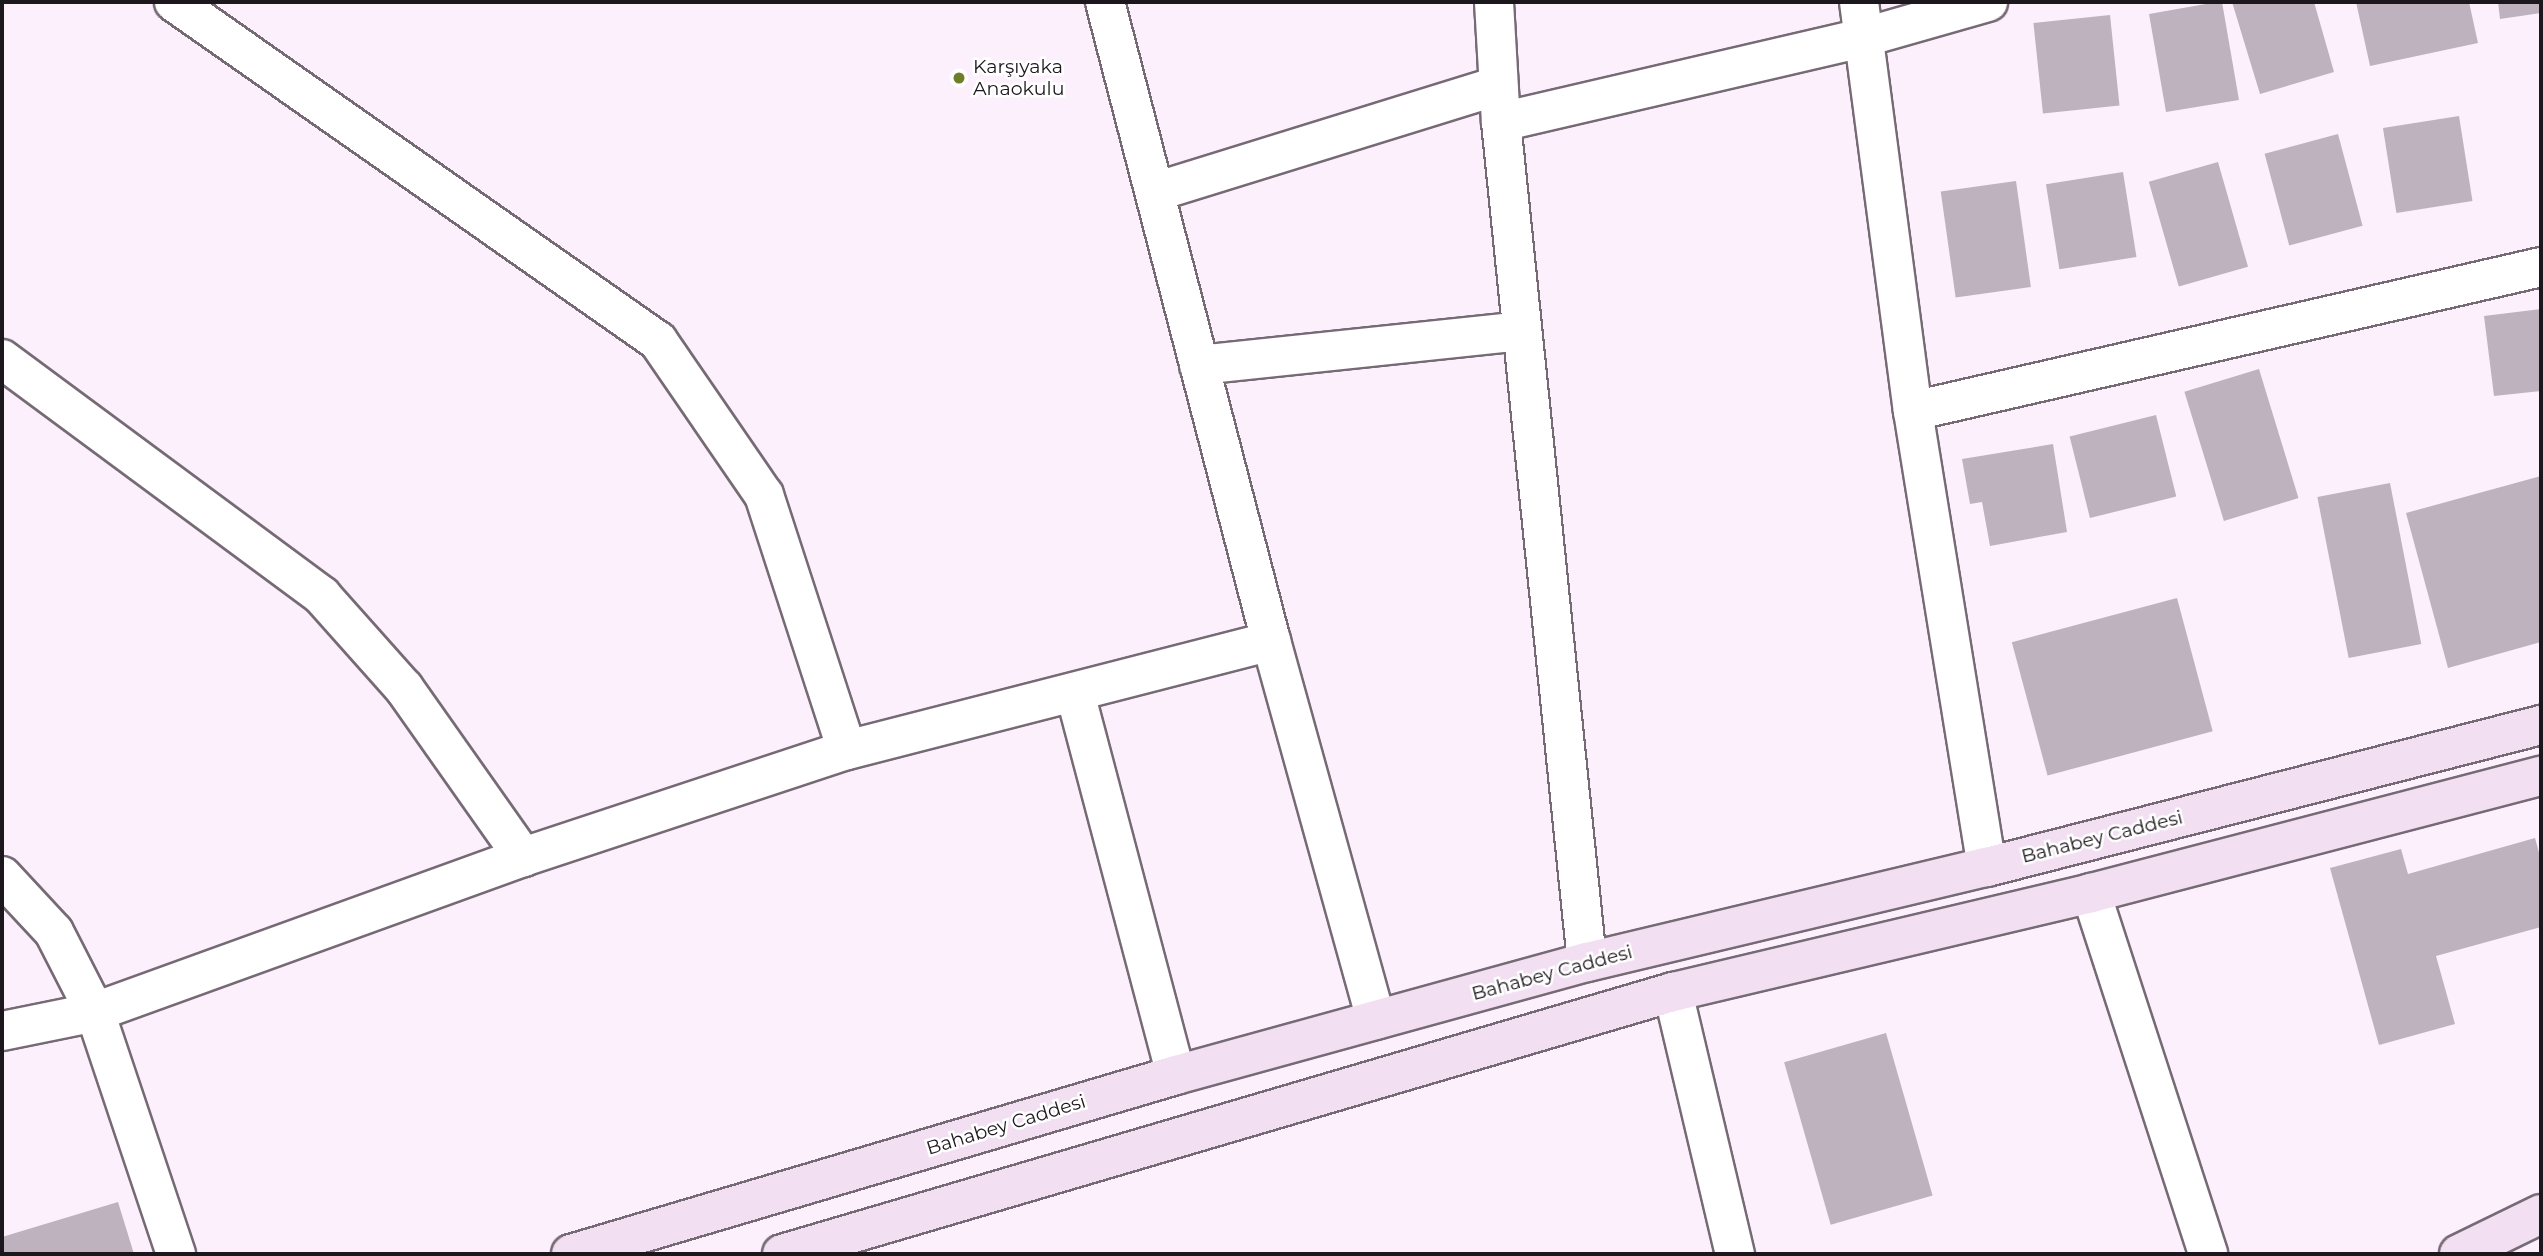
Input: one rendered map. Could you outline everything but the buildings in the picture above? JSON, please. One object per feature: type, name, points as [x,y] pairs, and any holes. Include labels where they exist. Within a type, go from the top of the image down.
[{"type":"street","points":[[174,2],[658,341],[764,495],[847,750]]},
{"type":"street","points":[[1105,2],[1271,641],[1376,1020]]},
{"type":"street","points":[[1494,2],[1499,104],[1587,962]]},
{"type":"street","points":[[1155,192],[1499,104],[1862,19],[1989,2]]},
{"type":"street","points":[[1862,19],[1913,411],[1987,867]]},
{"type":"street","points":[[1913,411],[2541,267]]},
{"type":"street","points":[[1199,365],[1521,331]]},
{"type":"street","points":[[2,359],[322,596],[404,688],[523,857]]},
{"type":"street","points":[[2,1031],[95,1012],[523,857],[847,750],[1271,641]]},
{"type":"street","points":[[1075,693],[1176,1075]]},
{"type":"street","name":"Bahabey Caddesi","points":[[571,1254],[1176,1075],[1587,962],[1987,867],[2541,724]]},
{"type":"street","points":[[782,1254],[1673,992],[2091,893],[2541,776]]},
{"type":"street","points":[[2,876],[54,932],[95,1012],[176,1254]]},
{"type":"street","points":[[2091,893],[2208,1254]]},
{"type":"street","points":[[1673,992],[1735,1254]]},
{"type":"street","points":[[2459,1254],[2541,1213]]},
{"type":"place","name":"Karşıyaka Anaokulu","points":[[959,78]]}]
